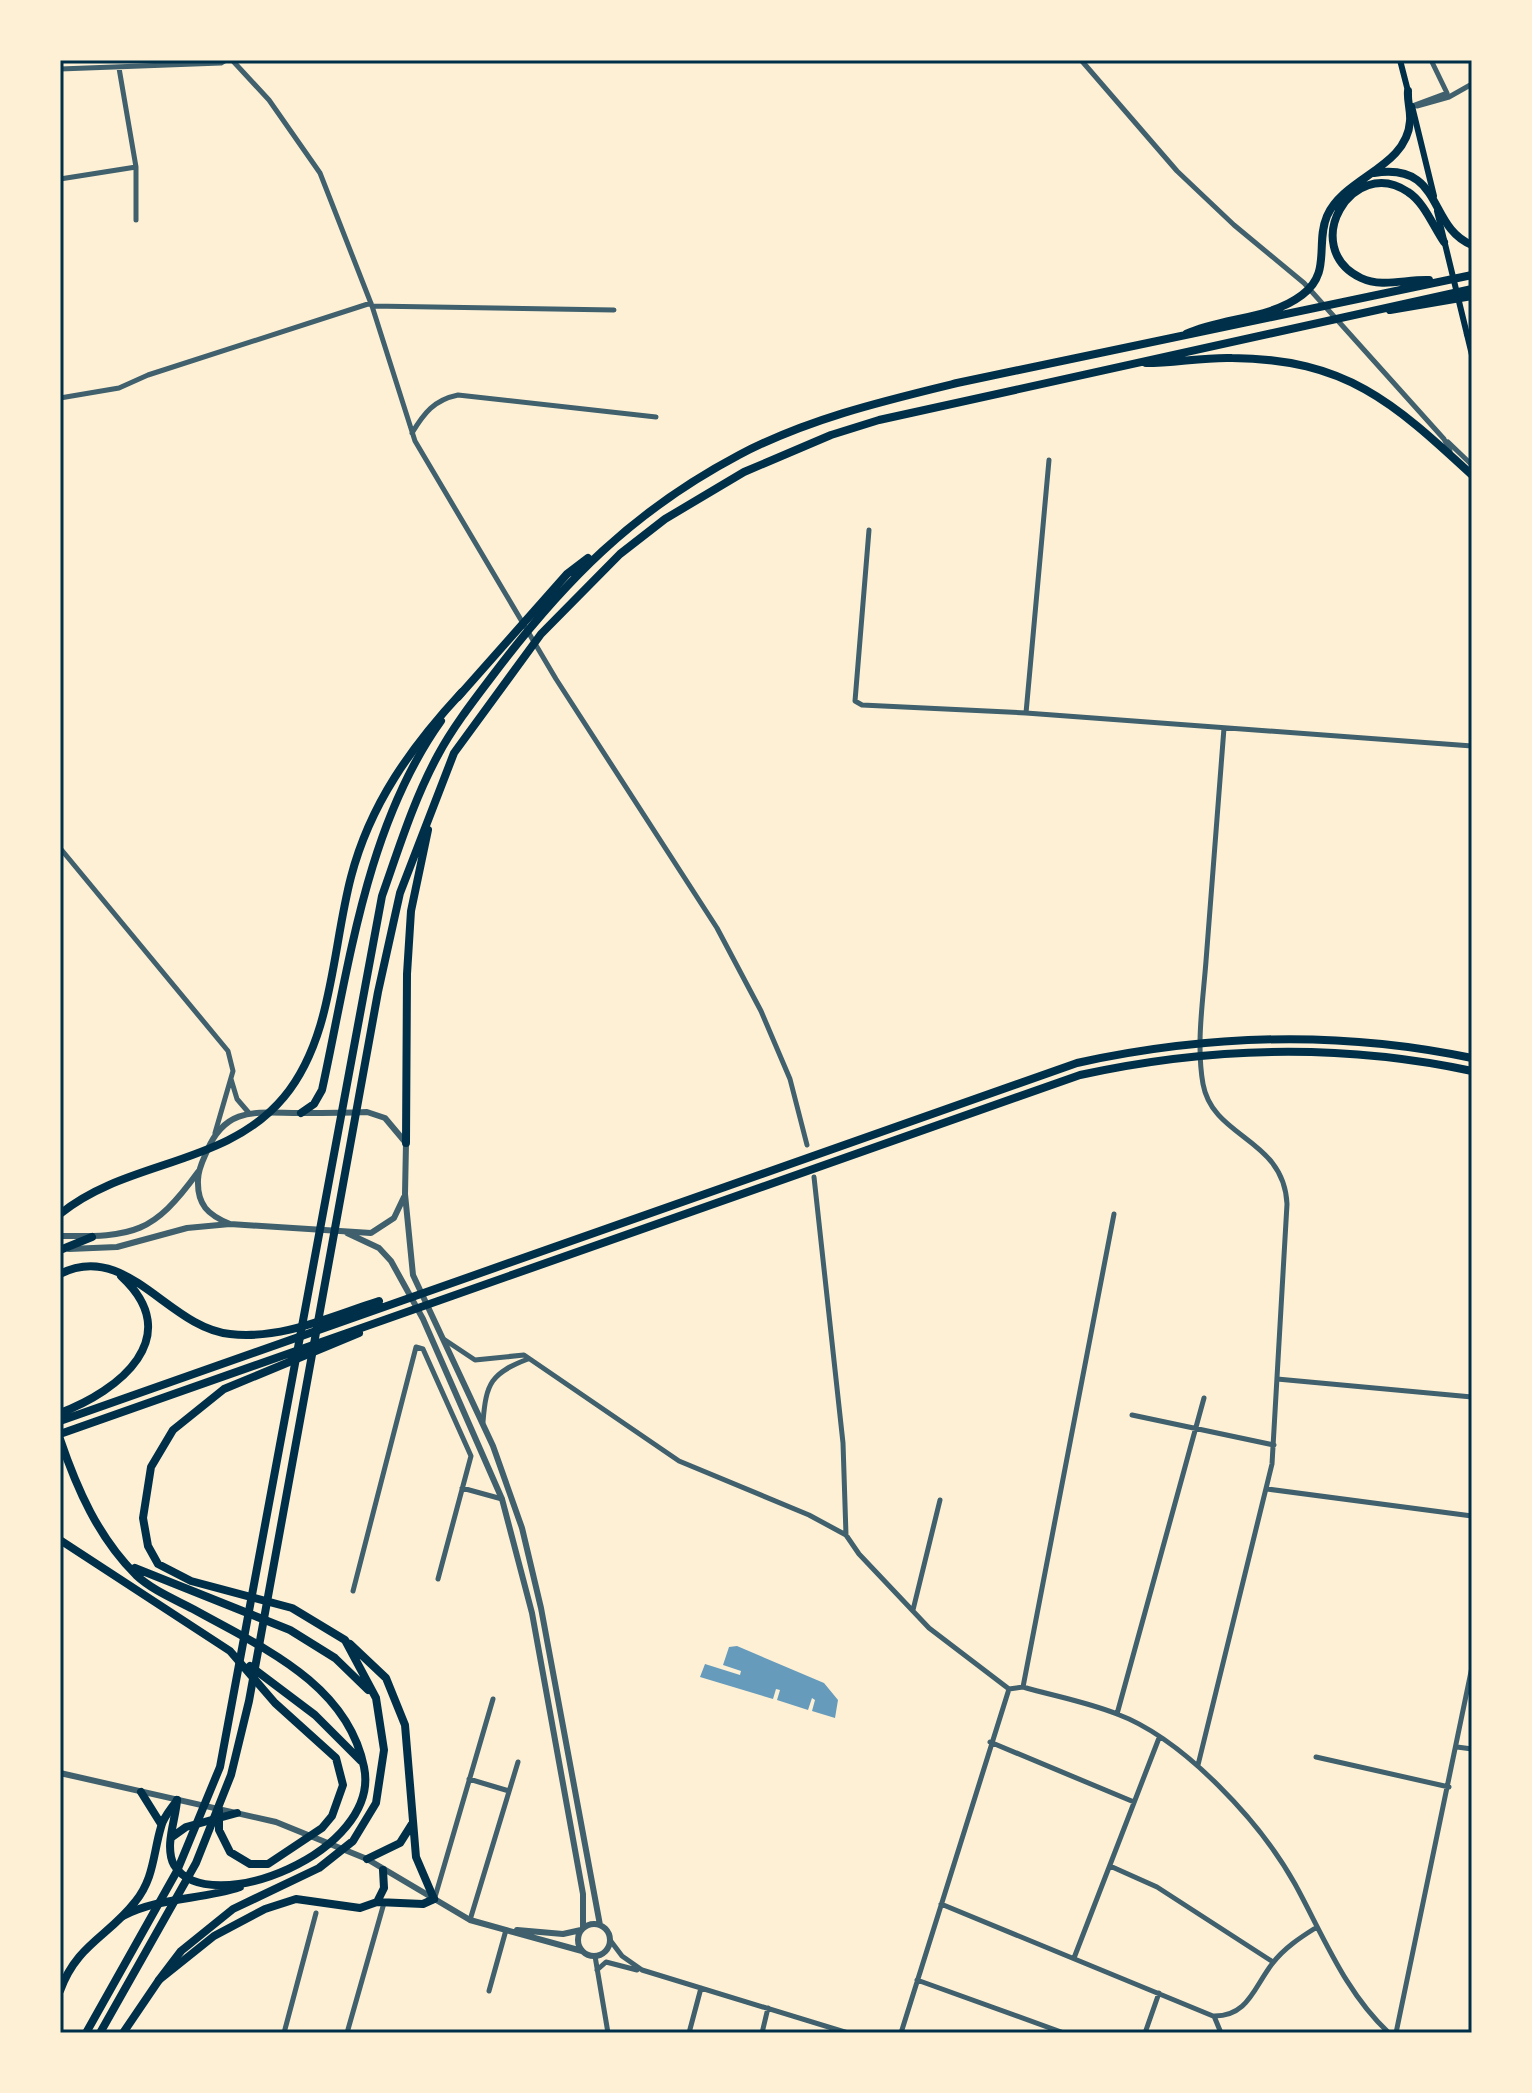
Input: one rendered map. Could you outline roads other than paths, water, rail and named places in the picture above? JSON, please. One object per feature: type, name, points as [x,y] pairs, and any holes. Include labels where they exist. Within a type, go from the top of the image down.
[{"type":"highway","points":[[1169,341],[1197,328],[1276,309],[1302,296],[1316,282],[1324,259],[1325,220],[1347,189],[1403,144],[1410,121],[1408,91]]},
{"type":"highway","points":[[1369,174],[1406,173],[1433,195],[1455,233],[1472,245]]},
{"type":"highway","points":[[1441,282],[1377,283],[1354,274],[1342,264],[1338,255],[1332,229],[1334,217],[1347,199],[1369,185],[1401,188],[1419,203],[1444,242]]},
{"type":"highway","points":[[60,1214],[102,1189],[227,1142],[257,1123],[284,1097],[301,1072],[316,1040],[351,878],[371,820],[408,756],[462,692],[520,635],[567,574],[658,505],[739,455],[829,417],[957,383],[1169,341],[1472,275]]},
{"type":"highway","points":[[100,2033],[196,1863],[219,1810],[249,1701],[378,992],[400,893],[454,753],[541,634],[620,554],[665,519],[744,472],[831,435],[879,420],[1125,363],[1369,311],[1401,310],[1472,289]]},
{"type":"highway","points":[[1440,299],[1472,296]]},
{"type":"highway","points":[[1125,363],[1264,359],[1322,369],[1377,394],[1472,475]]},
{"type":"highway","points":[[86,2033],[100,2003],[177,1871],[220,1767],[363,985],[382,896],[413,808],[438,753],[520,635]]},
{"type":"highway","points":[[301,1113],[314,1104],[322,1090],[363,899],[388,825],[416,761],[462,692]]},
{"type":"highway","points":[[406,1143],[407,974],[411,911],[433,803]]},
{"type":"highway","points":[[60,1421],[472,1269],[487,1268],[1027,1078],[1128,1052],[1231,1039],[1294,1037],[1383,1043],[1472,1058]]},
{"type":"highway","points":[[60,1991],[72,1966],[93,1939],[123,1916],[137,1909],[210,1896],[245,1885],[273,1876],[315,1855],[341,1835],[358,1812],[366,1790],[364,1764],[352,1734],[330,1696],[295,1669],[156,1589],[127,1563],[95,1521],[60,1436],[1031,1090],[1130,1064],[1232,1052],[1294,1050],[1382,1055],[1472,1071]]},
{"type":"highway","points":[[61,1249],[92,1237]]},
{"type":"highway","points":[[60,1274],[81,1267],[111,1269],[134,1279],[187,1320],[228,1334],[278,1333],[396,1298]]},
{"type":"highway","points":[[60,1413],[91,1401],[114,1386],[133,1367],[143,1350],[147,1331],[145,1311],[129,1284],[111,1269]]},
{"type":"highway","points":[[159,1980],[214,1936],[284,1901],[307,1898],[360,1908],[381,1902],[423,1904],[434,1899],[416,1857],[415,1816],[405,1725],[386,1678],[345,1640],[292,1608],[166,1571],[148,1546],[143,1518],[151,1467],[164,1441],[205,1402],[257,1373],[401,1314]]},
{"type":"highway","points":[[60,1540],[230,1651],[315,1715],[364,1764]]},
{"type":"highway","points":[[127,1563],[290,1630],[335,1658],[376,1698]]},
{"type":"highway","points":[[123,2033],[181,1951],[233,1909],[331,1860],[353,1841],[369,1818],[384,1766],[376,1698],[345,1640]]},
{"type":"highway","points":[[219,1810],[219,1830],[230,1852],[250,1864],[277,1859],[322,1828],[336,1808],[343,1785],[336,1758],[328,1748],[288,1716],[230,1651]]},
{"type":"highway","points":[[141,1792],[161,1824]]},
{"type":"highway","points":[[177,1800],[171,1838],[174,1864],[185,1875],[208,1882],[245,1885]]},
{"type":"highway","points":[[123,1916],[144,1890],[152,1871],[161,1824],[177,1800]]},
{"type":"highway","points":[[171,1838],[186,1827],[237,1813]]},
{"type":"highway","points":[[367,1859],[400,1843],[409,1832],[415,1816]]},
{"type":"highway","points":[[381,1902],[383,1870]]},
{"type":"main road","points":[[1400,60],[1472,355]]},
{"type":"street","points":[[60,69],[226,60]]},
{"type":"street","points":[[232,60],[286,121],[320,173],[372,304],[412,433],[549,667],[717,928],[761,1011],[790,1079],[807,1145]]},
{"type":"street","points":[[1081,60],[1177,171],[1234,225],[1304,283],[1444,439],[1472,465]]},
{"type":"street","points":[[1412,106],[1447,93],[1431,60]]},
{"type":"street","points":[[119,68],[136,167],[136,220]]},
{"type":"street","points":[[1412,106],[1449,97],[1472,84]]},
{"type":"street","points":[[60,179],[136,167]]},
{"type":"street","points":[[60,398],[119,388],[148,375],[372,304],[614,310]]},
{"type":"street","points":[[412,433],[431,406],[458,395],[656,417]]},
{"type":"street","points":[[1444,439],[1452,457]]},
{"type":"street","points":[[1026,713],[1049,460]]},
{"type":"street","points":[[869,530],[855,701],[862,705],[1026,713],[1472,746]]},
{"type":"street","points":[[1198,1765],[1267,1489],[1274,1445],[1287,1204],[1284,1177],[1270,1158],[1220,1115],[1203,1085],[1201,1032],[1224,728]]},
{"type":"street","points":[[60,848],[224,1045],[233,1064],[215,1133],[198,1172],[176,1203],[152,1222],[119,1236],[60,1236]]},
{"type":"street","points":[[231,1079],[237,1099],[249,1113]]},
{"type":"street","points":[[215,1133],[228,1120],[249,1113],[367,1112],[385,1118],[406,1143],[405,1194],[413,1275],[483,1423],[510,1493],[533,1575],[600,1925],[622,1956],[642,1970]]},
{"type":"street","points":[[198,1172],[197,1190],[203,1207],[212,1216],[230,1224]]},
{"type":"street","points":[[814,1177],[839,1396],[846,1535]]},
{"type":"street","points":[[61,1249],[117,1247],[187,1228],[230,1224],[371,1233],[387,1226],[401,1207],[405,1194]]},
{"type":"street","points":[[1023,1687],[1114,1214]]},
{"type":"street","points":[[347,1233],[379,1248],[391,1261],[423,1319],[502,1499],[532,1611],[583,1894],[582,1928],[578,1943],[582,1951]]},
{"type":"street","points":[[440,1334],[453,1347],[475,1360],[517,1353],[544,1365],[647,1442],[679,1461],[788,1506],[846,1535],[859,1554],[929,1628],[1009,1689],[1023,1687],[1117,1714],[1198,1765],[1282,1862],[1358,2001],[1389,2033]]},
{"type":"street","points":[[353,1591],[413,1351],[420,1346],[471,1456],[438,1579]]},
{"type":"street","points":[[483,1423],[485,1396],[495,1377],[529,1359]]},
{"type":"street","points":[[1277,1379],[1472,1397]]},
{"type":"street","points":[[1117,1714],[1204,1398]]},
{"type":"street","points":[[1132,1415],[1274,1445]]},
{"type":"street","points":[[462,1488],[502,1499]]},
{"type":"street","points":[[1267,1489],[1472,1516]]},
{"type":"street","points":[[913,1610],[940,1500]]},
{"type":"street","points":[[1396,2033],[1472,1667]]},
{"type":"street","points":[[901,2033],[1009,1689]]},
{"type":"street","points":[[434,1899],[493,1699]]},
{"type":"street","points":[[1074,1958],[1159,1738]]},
{"type":"street","points":[[990,1742],[1134,1802]]},
{"type":"street","points":[[1457,1747],[1472,1749]]},
{"type":"street","points":[[1316,1757],[1449,1787]]},
{"type":"street","points":[[470,1920],[518,1762]]},
{"type":"street","points":[[60,1773],[276,1822],[367,1859],[470,1920],[595,1956],[606,1951],[610,1940]]},
{"type":"street","points":[[469,1779],[509,1791]]},
{"type":"street","points":[[1110,1866],[1157,1887],[1273,1962]]},
{"type":"street","points":[[347,2033],[381,1902]]},
{"type":"street","points":[[941,1904],[1213,2016],[1226,2016],[1245,2006],[1273,1962],[1294,1941],[1317,1927]]},
{"type":"street","points":[[284,2033],[316,1913]]},
{"type":"street","points":[[509,1930],[563,1934],[600,1925]]},
{"type":"street","points":[[489,1991],[509,1930]]},
{"type":"street","points":[[595,1956],[608,2033]]},
{"type":"street","points":[[597,1970],[606,1962],[642,1970],[846,2033]]},
{"type":"street","points":[[917,1980],[1064,2033]]},
{"type":"street","points":[[689,2033],[701,1987]]},
{"type":"street","points":[[1145,2033],[1159,1993]]},
{"type":"street","points":[[762,2033],[768,2008]]},
{"type":"street","points":[[1213,2016],[1221,2033]]},
{"type":"water","points":[[737,1646],[824,1683],[838,1700],[835,1718],[812,1711],[815,1700],[812,1698],[808,1710],[777,1700],[780,1690],[776,1689],[773,1699],[700,1677],[705,1664],[740,1675],[741,1671],[723,1665],[729,1647]]}]
